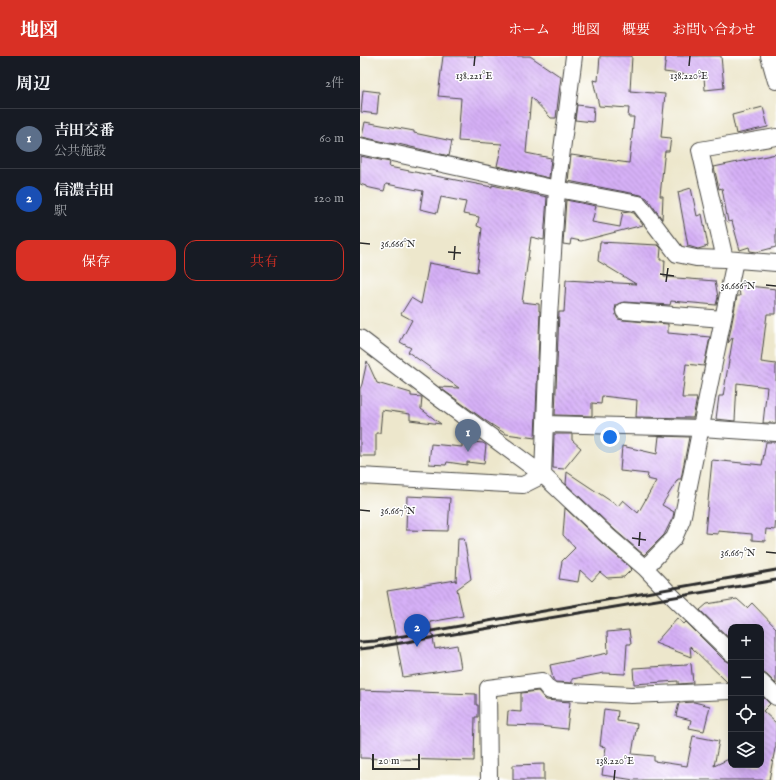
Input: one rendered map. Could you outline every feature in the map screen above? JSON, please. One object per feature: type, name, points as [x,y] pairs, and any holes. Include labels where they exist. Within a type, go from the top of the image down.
[{"type":"street","points":[[543,475],[549,316],[557,190],[574,56]]},
{"type":"street","points":[[769,56],[776,81]]},
{"type":"street","points":[[645,568],[674,538],[682,520],[724,318],[730,259],[700,150],[776,137]]},
{"type":"street","points":[[360,146],[557,190],[638,204],[677,254],[696,258],[776,263]]},
{"type":"street","points":[[624,311],[724,318]]},
{"type":"street","points":[[360,338],[543,475],[609,537],[645,568],[728,650]]},
{"type":"street","points":[[546,424],[701,428],[776,433]]},
{"type":"street","points":[[360,476],[523,484],[543,475]]},
{"type":"street","points":[[489,780],[488,688],[542,681],[550,691],[631,695],[728,691]]},
{"type":"street","points":[[764,685],[776,697]]},
{"type":"building","points":[[443,56],[530,56],[561,77],[556,118],[551,118],[531,97],[526,153],[551,158],[549,178],[497,166],[502,144],[458,141],[461,98],[438,96]]},
{"type":"building","points":[[600,56],[632,56],[630,91],[665,94],[661,137],[671,138],[669,151],[665,151],[664,158],[660,196],[663,196],[662,219],[647,198],[641,195],[568,181],[571,155],[629,163],[634,117],[628,117],[629,108],[599,106],[593,80],[598,81]]},
{"type":"building","points":[[666,56],[721,56],[724,88],[705,90],[704,77],[664,72]]},
{"type":"building","points":[[363,90],[379,92],[377,114],[361,112]]},
{"type":"building","points":[[577,105],[594,107],[593,122],[575,120]]},
{"type":"building","points":[[763,107],[768,127],[736,134],[732,115]]},
{"type":"building","points":[[365,122],[414,131],[414,133],[452,141],[449,156],[362,137]]},
{"type":"building","points":[[776,154],[776,247],[757,252],[750,251],[749,247],[740,250],[732,221],[728,222],[722,188],[719,189],[714,167]]},
{"type":"building","points":[[360,156],[390,162],[389,167],[492,187],[492,185],[547,197],[544,240],[531,237],[522,302],[539,304],[540,311],[535,438],[506,434],[486,421],[439,387],[459,388],[408,352],[411,348],[400,342],[412,320],[401,314],[411,298],[421,304],[429,263],[477,272],[482,228],[477,226],[479,217],[463,214],[466,202],[441,197],[437,213],[420,209],[423,191],[386,184],[384,191],[360,184]]},
{"type":"building","points":[[691,188],[697,216],[702,214],[708,246],[698,249],[688,246],[678,192]]},
{"type":"building","points":[[566,200],[596,206],[592,222],[620,227],[623,211],[634,213],[643,225],[581,241],[571,239],[570,245],[563,244]]},
{"type":"building","points":[[600,242],[658,245],[661,248],[660,260],[665,260],[664,277],[715,281],[718,297],[716,305],[671,301],[670,305],[624,302],[616,305],[615,310],[618,319],[668,324],[668,333],[710,337],[704,366],[686,364],[682,398],[697,398],[693,418],[636,417],[637,400],[602,396],[601,404],[592,403],[592,416],[555,415],[559,312],[564,312],[566,280],[636,284],[598,261]]},
{"type":"building","points":[[740,285],[776,289],[776,314],[767,314],[761,362],[776,364],[776,423],[763,423],[767,387],[737,383],[735,421],[716,419],[719,396],[723,396],[733,337],[728,343],[737,296],[740,296]]},
{"type":"building","points":[[367,361],[377,383],[411,393],[411,396],[422,397],[421,409],[441,424],[410,420],[410,414],[382,410],[380,433],[376,433],[376,456],[360,456],[360,389]]},
{"type":"building","points":[[554,434],[572,434],[572,440],[581,448],[564,469],[553,468]]},
{"type":"building","points":[[659,436],[689,437],[681,479],[678,479],[662,505],[674,512],[673,517],[664,535],[644,555],[566,484],[567,472],[618,506],[623,500],[638,513],[656,481],[647,479],[648,474],[620,471],[622,446],[657,454]]},
{"type":"building","points":[[462,441],[483,443],[486,445],[484,464],[467,462],[467,465],[447,462],[446,465],[429,464],[431,444],[462,447]]},
{"type":"building","points":[[766,442],[776,442],[775,530],[766,529],[765,541],[752,540],[752,534],[718,531],[718,534],[705,533],[712,460],[762,465]]},
{"type":"building","points":[[407,496],[450,498],[448,531],[406,530]]},
{"type":"building","points":[[565,508],[632,569],[624,577],[607,578],[600,572],[592,581],[580,570],[578,582],[559,579],[562,561],[575,548],[563,535]]},
{"type":"building","points":[[458,538],[464,538],[471,579],[457,589],[463,616],[430,622],[435,649],[457,645],[461,668],[403,677],[387,591],[456,580],[456,582]]},
{"type":"building","points":[[737,599],[747,608],[752,603],[776,628],[776,684],[764,673],[764,624],[728,624],[728,637],[700,610],[707,604]]},
{"type":"building","points":[[677,618],[684,624],[686,622],[724,660],[728,662],[728,682],[690,646],[691,657],[655,643]]},
{"type":"building","points":[[629,630],[631,644],[627,644],[625,674],[604,673],[572,679],[572,683],[555,682],[550,665],[608,653],[607,632]]},
{"type":"building","points":[[688,663],[691,664],[693,683],[678,684],[678,681],[634,684],[633,668],[687,665]]},
{"type":"building","points":[[360,690],[476,694],[478,717],[475,717],[474,761],[360,758]]},
{"type":"building","points":[[538,691],[546,700],[570,702],[567,729],[507,725],[508,711],[521,712],[521,693]]},
{"type":"building","points":[[764,698],[770,704],[764,710]]},
{"type":"building","points":[[694,702],[710,706],[704,731],[689,728],[691,720],[676,716],[679,703]]},
{"type":"building","points":[[604,709],[618,711],[617,721],[637,724],[632,754],[654,756],[654,761],[687,766],[693,736],[719,741],[714,766],[728,759],[728,768],[764,768],[764,712],[776,723],[776,747],[769,780],[634,780],[602,775],[606,747],[600,746]]},
{"type":"building","points":[[544,764],[544,780],[513,780],[513,765]]},
{"type":"railway","points":[[360,642],[375,641],[776,570]]},
{"type":"railway","points":[[360,649],[776,580]]},
{"type":"place","name":"吉田交番","points":[[468,452]]},
{"type":"place","name":"信濃吉田","points":[[417,647]]}]
